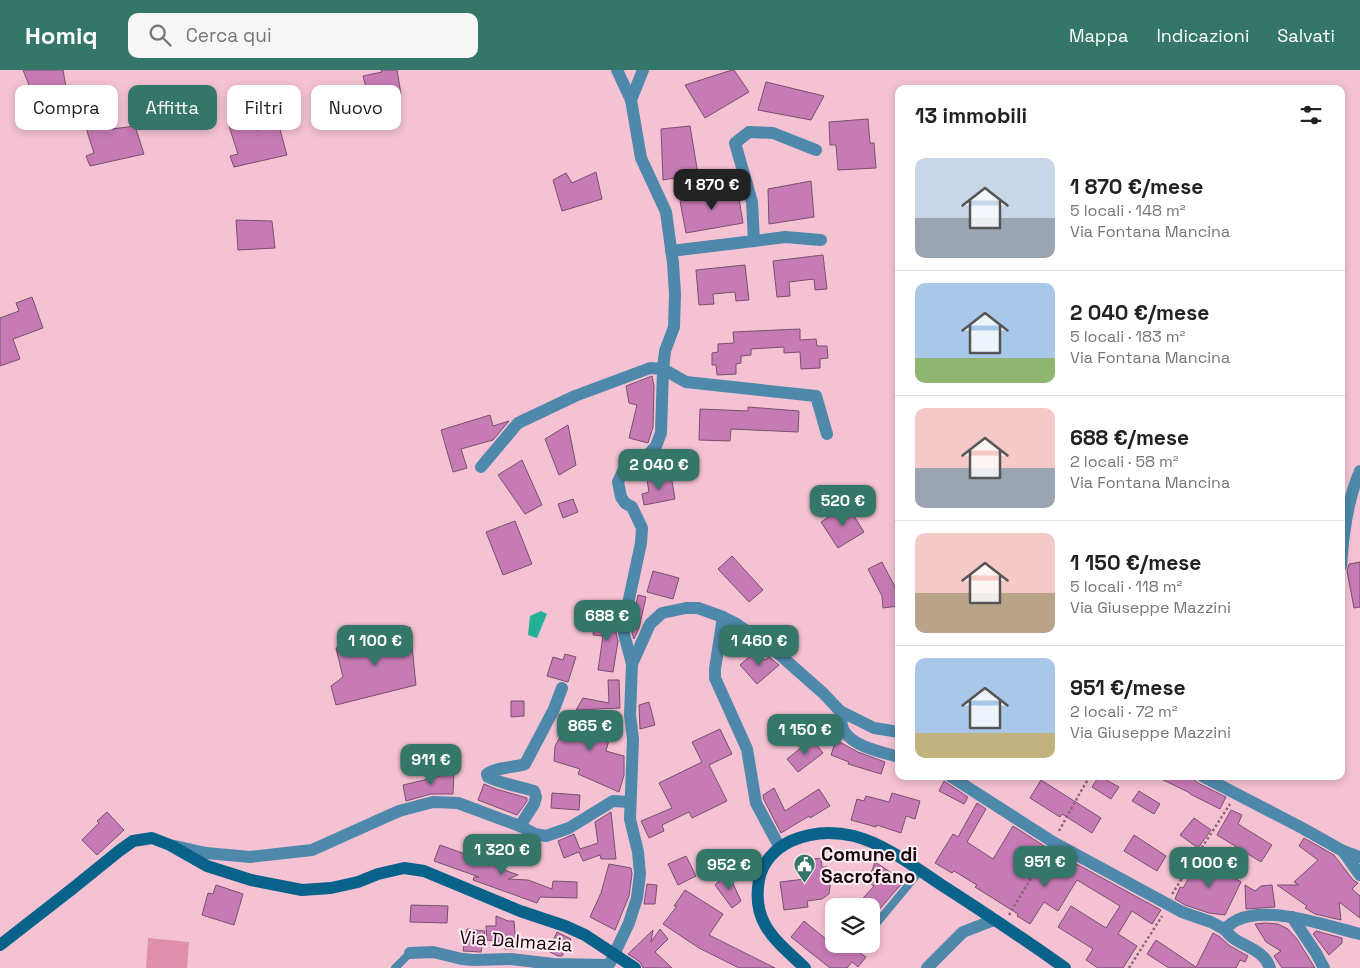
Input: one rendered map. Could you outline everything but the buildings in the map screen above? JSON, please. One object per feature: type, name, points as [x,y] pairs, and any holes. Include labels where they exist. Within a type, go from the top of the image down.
[{"type":"street","points":[[613,955],[629,923],[637,898],[640,874],[638,852],[630,819],[633,739],[630,715],[632,664],[624,634],[625,618],[641,543],[642,528],[632,507],[625,503],[621,497],[618,482],[624,469],[629,464],[647,456],[656,446],[661,433],[663,369],[665,351],[674,327],[675,294],[666,212],[641,158],[631,100],[617,70]]},
{"type":"street","points":[[631,100],[643,70]]},
{"type":"street","points":[[754,241],[752,202],[735,144],[749,132],[773,134],[816,150]]},
{"type":"street","points":[[671,251],[785,237],[821,240]]},
{"type":"street","points":[[481,467],[518,422],[575,396],[650,368],[663,369],[686,382],[816,396],[827,434]]},
{"type":"street","points":[[1345,525],[1360,471]]},
{"type":"street","points":[[1345,530],[1360,497]]},
{"type":"street","points":[[632,664],[650,624],[662,613],[686,608],[698,608],[735,623],[772,648],[823,693],[840,711],[874,728],[895,731]]},
{"type":"street","points":[[722,617],[715,678],[747,749],[756,804],[779,846]]},
{"type":"street","points":[[520,826],[534,804],[536,797],[534,791],[497,782],[488,777],[487,774],[490,771],[516,768],[524,764],[554,710],[562,688]]},
{"type":"street","points":[[840,711],[843,730],[851,739],[874,750],[895,756]]},
{"type":"street","points":[[956,780],[1053,842],[1182,912],[1211,922],[1224,929],[1234,940],[1252,947],[1264,957],[1270,968]]},
{"type":"street","points":[[1210,780],[1343,851],[1360,857]]},
{"type":"street","points":[[170,845],[206,853],[250,857],[312,850],[398,811],[433,802],[458,804],[520,826],[535,834],[546,836],[569,828],[613,801],[630,802]]},
{"type":"street","points":[[805,968],[773,937],[764,925],[759,909],[757,892],[760,877],[767,861],[779,846],[801,836],[820,833],[856,836],[879,846],[920,871],[1065,968]]},
{"type":"street","points":[[0,945],[133,841],[152,838],[170,845],[208,866],[251,880],[302,890],[331,888],[404,868],[424,871],[520,911],[565,926],[585,935],[635,968]]},
{"type":"street","points":[[1343,851],[1360,875]]},
{"type":"street","points":[[1224,929],[1238,920],[1256,915],[1278,914],[1360,934]]},
{"type":"street","points":[[1292,917],[1316,952],[1324,968]]},
{"type":"street","points":[[927,968],[964,932],[994,920]]},
{"type":"street","name":"Via Dalmazia","points":[[410,954],[433,952],[462,959],[511,959],[553,964],[606,965],[610,963],[613,955]]},
{"type":"street","points":[[486,960],[498,968]]},
{"type":"lane","points":[[880,919],[920,871]]},
{"type":"lane","points":[[395,968],[410,954]]},
{"type":"path","points":[[1129,968],[1165,911],[1166,903],[1237,794]]},
{"type":"shaded area","points":[[541,611],[547,614],[537,638],[528,635],[530,616]]},
{"type":"shaded area","points":[[148,938],[189,942],[187,968],[146,968]]},
{"type":"place","name":"Comune di Sacrofano","points":[[805,884]]}]
